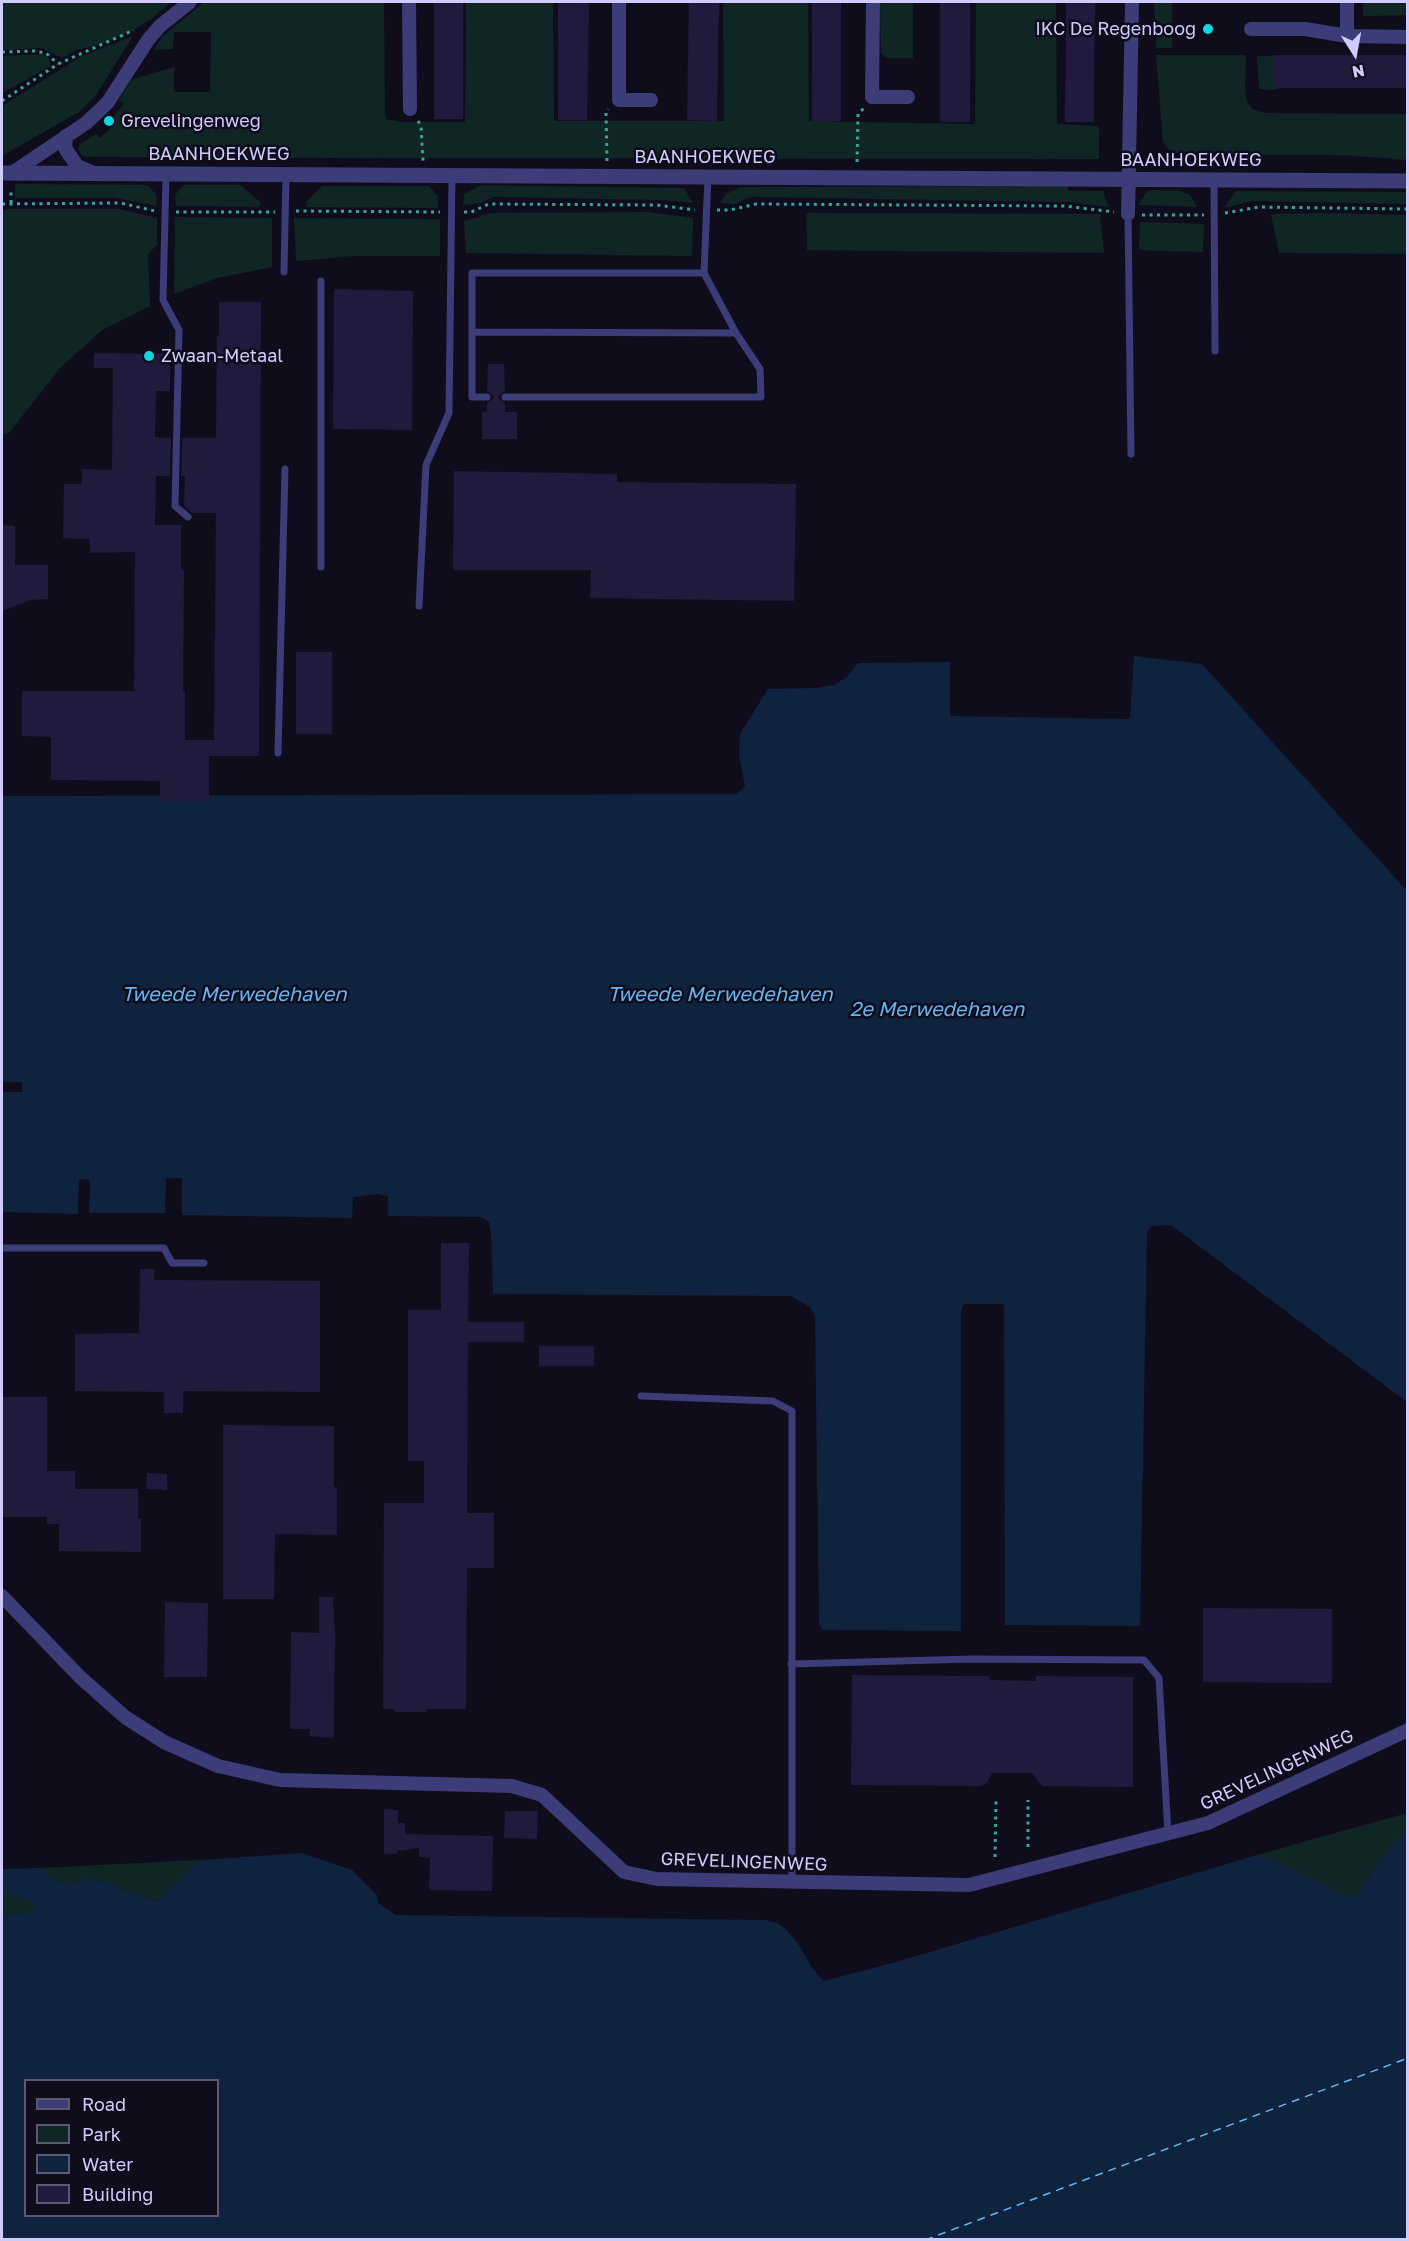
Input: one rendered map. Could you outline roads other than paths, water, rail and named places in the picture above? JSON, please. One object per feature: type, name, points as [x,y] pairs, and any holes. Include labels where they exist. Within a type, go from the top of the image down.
[{"type":"street","points":[[7,173],[86,123],[108,102],[148,40],[160,26],[190,2]]},
{"type":"street","points":[[409,2],[410,109]]},
{"type":"street","points":[[619,2],[619,100],[651,100]]},
{"type":"street","points":[[873,2],[873,97],[908,97]]},
{"type":"street","points":[[1128,214],[1132,2]]},
{"type":"street","points":[[1347,2],[1347,36]]},
{"type":"street","points":[[1251,29],[1305,29],[1347,36],[1407,37]]},
{"type":"street","points":[[66,136],[65,148],[77,166],[94,173]]},
{"type":"street","name":"BAANHOEKWEG","points":[[7,173],[1407,181]]},
{"type":"street","name":"GREVELINGENWEG","points":[[2,1596],[80,1677],[125,1717],[164,1742],[218,1766],[280,1780],[512,1786],[542,1795],[624,1872],[657,1879],[969,1885],[1208,1823],[1407,1730]]},
{"type":"lane","points":[[166,174],[163,300],[179,330],[176,506],[188,517]]},
{"type":"lane","points":[[284,272],[286,174]]},
{"type":"lane","points":[[419,606],[426,465],[449,413],[452,175]]},
{"type":"lane","points":[[505,397],[761,397],[760,369],[736,333],[704,273],[708,176]]},
{"type":"lane","points":[[1214,180],[1215,351]]},
{"type":"lane","points":[[1128,214],[1131,454]]},
{"type":"lane","points":[[487,397],[472,397],[471,273],[704,273]]},
{"type":"lane","points":[[321,281],[321,567]]},
{"type":"lane","points":[[472,332],[736,333]]},
{"type":"lane","points":[[278,753],[285,469]]},
{"type":"lane","points":[[2,1248],[164,1248],[172,1263],[204,1263]]},
{"type":"lane","points":[[641,1396],[773,1401],[792,1411],[792,1881]]},
{"type":"lane","points":[[791,1664],[971,1659],[1144,1660],[1159,1678],[1168,1833]]},
{"type":"water","name":"2e Merwedehaven","points":[[1134,656],[1202,664],[1407,891],[1407,1402],[1171,1225],[1152,1226],[1147,1232],[1140,1626],[1005,1625],[1004,1304],[966,1304],[963,1305],[961,1311],[961,1631],[823,1630],[819,1623],[815,1316],[810,1307],[791,1296],[493,1294],[489,1222],[481,1217],[388,1216],[388,1196],[378,1194],[353,1197],[352,1218],[182,1215],[182,1178],[166,1178],[165,1213],[89,1213],[90,1180],[79,1179],[78,1214],[2,1212],[2,1092],[22,1092],[22,1082],[2,1082],[2,796],[737,794],[745,786],[739,755],[740,734],[768,689],[815,688],[834,685],[847,677],[858,663],[950,662],[950,716],[1126,719],[1130,718]]},
{"type":"water","points":[[1407,1834],[1407,2239],[2,2239],[2,1914],[28,1913],[34,1909],[34,1903],[27,1899],[2,1894],[2,1869],[40,1868],[50,1878],[67,1884],[90,1879],[106,1882],[128,1892],[158,1901],[200,1860],[302,1853],[352,1870],[377,1895],[378,1903],[396,1915],[765,1920],[777,1923],[787,1930],[812,1968],[824,1981],[896,1962],[1257,1855],[1285,1865],[1356,1898],[1373,1870],[1396,1841]]},
{"type":"place","name":"IKC De Regenboog","points":[[1208,29]]},
{"type":"place","name":"Grevelingenweg","points":[[109,121]]},
{"type":"place","name":"Zwaan-Metaal","points":[[149,356]]},
{"type":"water label","name":"Tweede Merwedehaven","points":[[234,995]]},
{"type":"water label","name":"Tweede Merwedehaven","points":[[720,995]]}]
